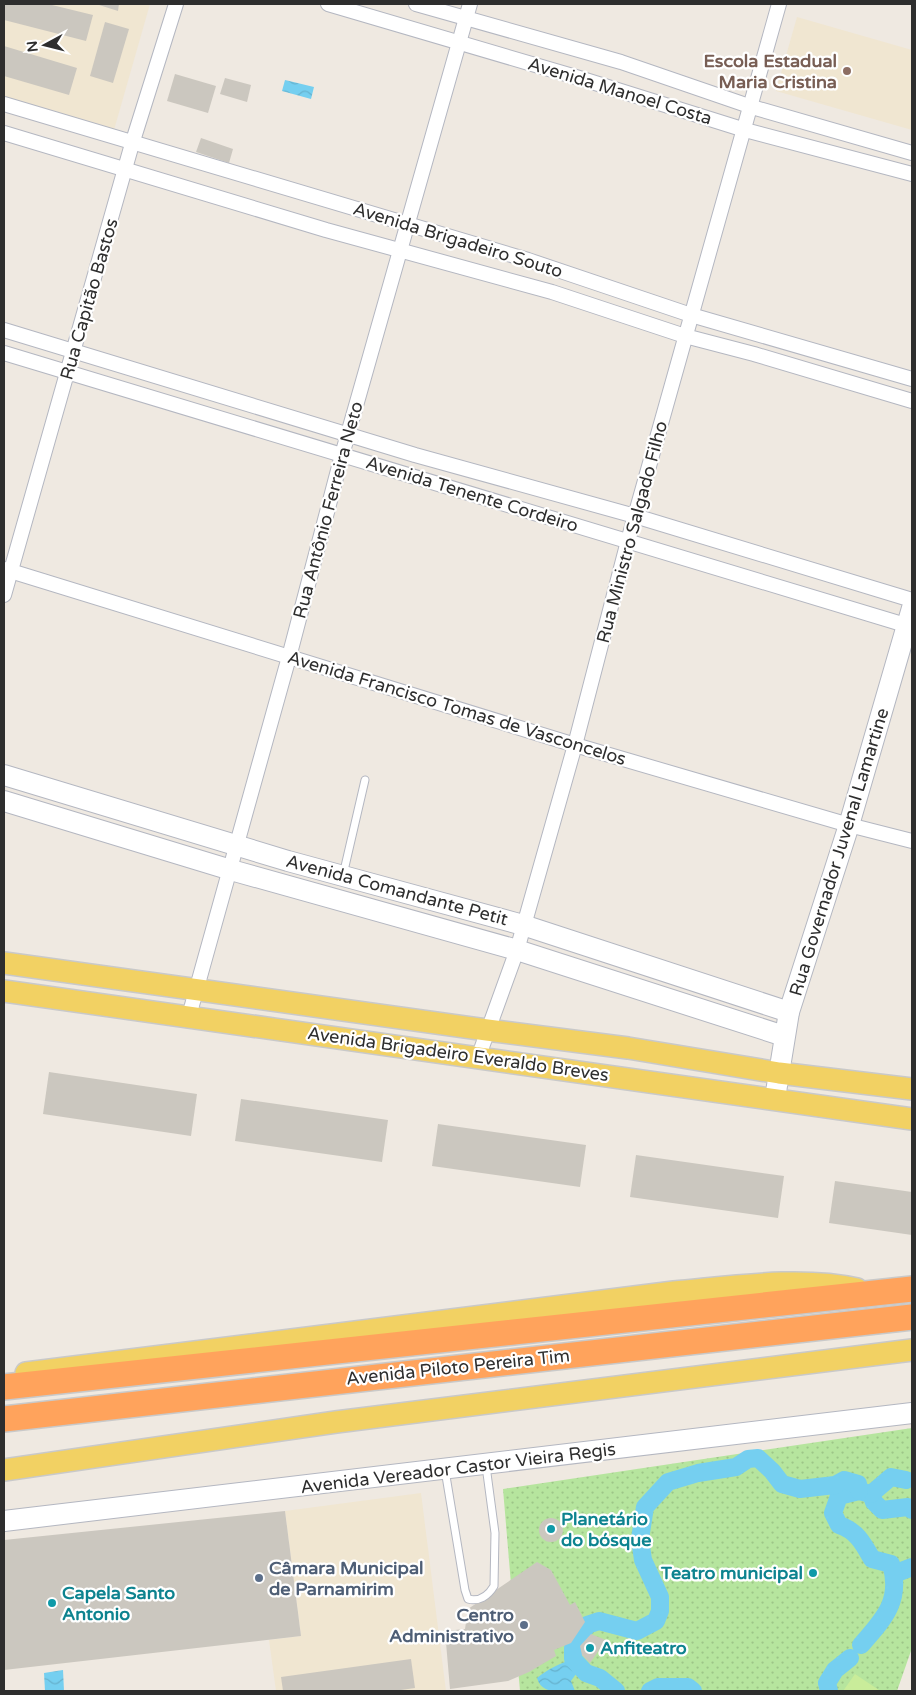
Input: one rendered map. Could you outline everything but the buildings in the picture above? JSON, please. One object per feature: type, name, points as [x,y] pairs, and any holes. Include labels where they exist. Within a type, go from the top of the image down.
[{"type":"highway","name":"Avenida Piloto Pereira Tim","points":[[4,1387],[912,1289]]},
{"type":"highway","name":"Avenida Piloto Pereira Tim","points":[[4,1419],[459,1366],[912,1317]]},
{"type":"main road","name":"Avenida Brigadeiro Everaldo Breves","points":[[4,963],[628,1048],[779,1073],[912,1089]]},
{"type":"main road","name":"Avenida Brigadeiro Everaldo Breves","points":[[4,991],[775,1098],[912,1119]]},
{"type":"main road","points":[[4,1376],[492,1313],[674,1292],[761,1284],[814,1284],[850,1288],[874,1294]]},
{"type":"main road","points":[[4,1470],[336,1422],[912,1350]]},
{"type":"street","name":"Rua Capitão Bastos","points":[[4,595],[7,570],[69,372],[124,170],[176,4]]},
{"type":"street","name":"Avenida Manoel Costa","points":[[328,4],[745,130],[912,174]]},
{"type":"street","name":"Avenida Manoel Costa","points":[[416,4],[621,62],[752,107],[912,153]]},
{"type":"street","name":"Rua Antônio Ferreira Neto","points":[[189,1016],[289,658],[348,433],[470,4]]},
{"type":"street","name":"Rua Ministro Salgado Filho","points":[[478,1058],[517,950],[575,745],[628,541],[752,107],[779,4]]},
{"type":"street","name":"Avenida Brigadeiro Souto","points":[[4,104],[132,144],[528,260],[691,316],[912,379]]},
{"type":"street","name":"Avenida Brigadeiro Souto","points":[[4,132],[124,170],[552,292],[686,336],[912,402]]},
{"type":"street","name":"Avenida Tenente Cordeiro","points":[[4,330],[348,433],[415,455],[635,516],[912,600]]},
{"type":"street","name":"Avenida Tenente Cordeiro","points":[[4,353],[628,541],[911,620]]},
{"type":"street","name":"Avenida Francisco Tomas de Vasconcelos","points":[[7,570],[575,745],[849,825],[912,841]]},
{"type":"street","name":"Rua Governador Juvenal Lamartine","points":[[775,1098],[789,1012],[849,825],[911,620]]},
{"type":"street","name":"Avenida Comandante Petit","points":[[4,775],[343,876],[523,925],[789,1012]]},
{"type":"street","points":[[78,823],[85,799]]},
{"type":"street","name":"Avenida Comandante Petit","points":[[4,801],[231,870],[517,950],[784,1036]]},
{"type":"street","name":"Avenida Vereador Castor Vieira Regis","points":[[4,1521],[912,1413]]},
{"type":"lane","points":[[343,876],[365,780]]},
{"type":"lane","points":[[444,1470],[465,1590],[468,1599],[473,1601],[484,1597],[494,1586],[494,1533],[486,1465]]},
{"type":"shaded area","points":[[4,4],[150,4],[114,130],[4,98]]},
{"type":"shaded area","name":"Escola Estadual Maria Cristina","points":[[797,17],[912,50],[912,130],[776,91]]},
{"type":"shaded area","points":[[421,1493],[446,1691],[276,1691],[269,1640],[301,1636],[285,1511]]},
{"type":"green space","points":[[912,1428],[912,1648],[897,1691],[520,1691],[503,1489]]},
{"type":"green space","points":[[855,1674],[879,1690],[843,1691]]},
{"type":"water","points":[[285,80],[314,87],[311,99],[282,91]]},
{"type":"water","points":[[573,1659],[581,1667],[571,1681],[575,1691],[547,1690],[539,1683],[537,1678],[541,1675]]},
{"type":"water","points":[[63,1670],[64,1691],[45,1691],[44,1673]]},
{"type":"waterway","points":[[616,1691],[600,1678],[586,1673],[573,1659],[573,1648],[587,1625],[599,1621],[637,1631],[656,1621],[660,1611],[660,1597],[643,1560],[640,1539],[645,1507],[668,1482],[698,1473],[736,1467],[748,1459],[758,1458],[782,1484],[800,1489],[835,1485],[844,1480],[858,1484],[859,1491]]},
{"type":"waterway","points":[[861,1645],[889,1608],[894,1588],[894,1577],[891,1564],[872,1559],[859,1538],[839,1525],[833,1513],[839,1496],[859,1491],[871,1494],[891,1477],[906,1480]]},
{"type":"waterway","points":[[906,1480],[912,1479]]},
{"type":"waterway","points":[[871,1494],[874,1502],[882,1510],[908,1507],[912,1510]]},
{"type":"waterway","points":[[894,1574],[912,1567]]},
{"type":"waterway","points":[[829,1691],[827,1683],[835,1670],[850,1658]]},
{"type":"waterway","points":[[650,1691],[658,1687],[688,1687],[693,1691]]},
{"type":"place","name":"Escola Estadual Maria Cristina","points":[[847,71]]},
{"type":"place","name":"Planetário do bósque","points":[[551,1529]]},
{"type":"place","name":"Teatro municipal","points":[[813,1573]]},
{"type":"place","name":"Câmara Municipal de Parnamirim","points":[[259,1578]]},
{"type":"place","name":"Capela Santo Antonio","points":[[52,1603]]},
{"type":"place","name":"Centro Administrativo","points":[[524,1625]]},
{"type":"place","name":"Anfiteatro","points":[[590,1648]]}]
